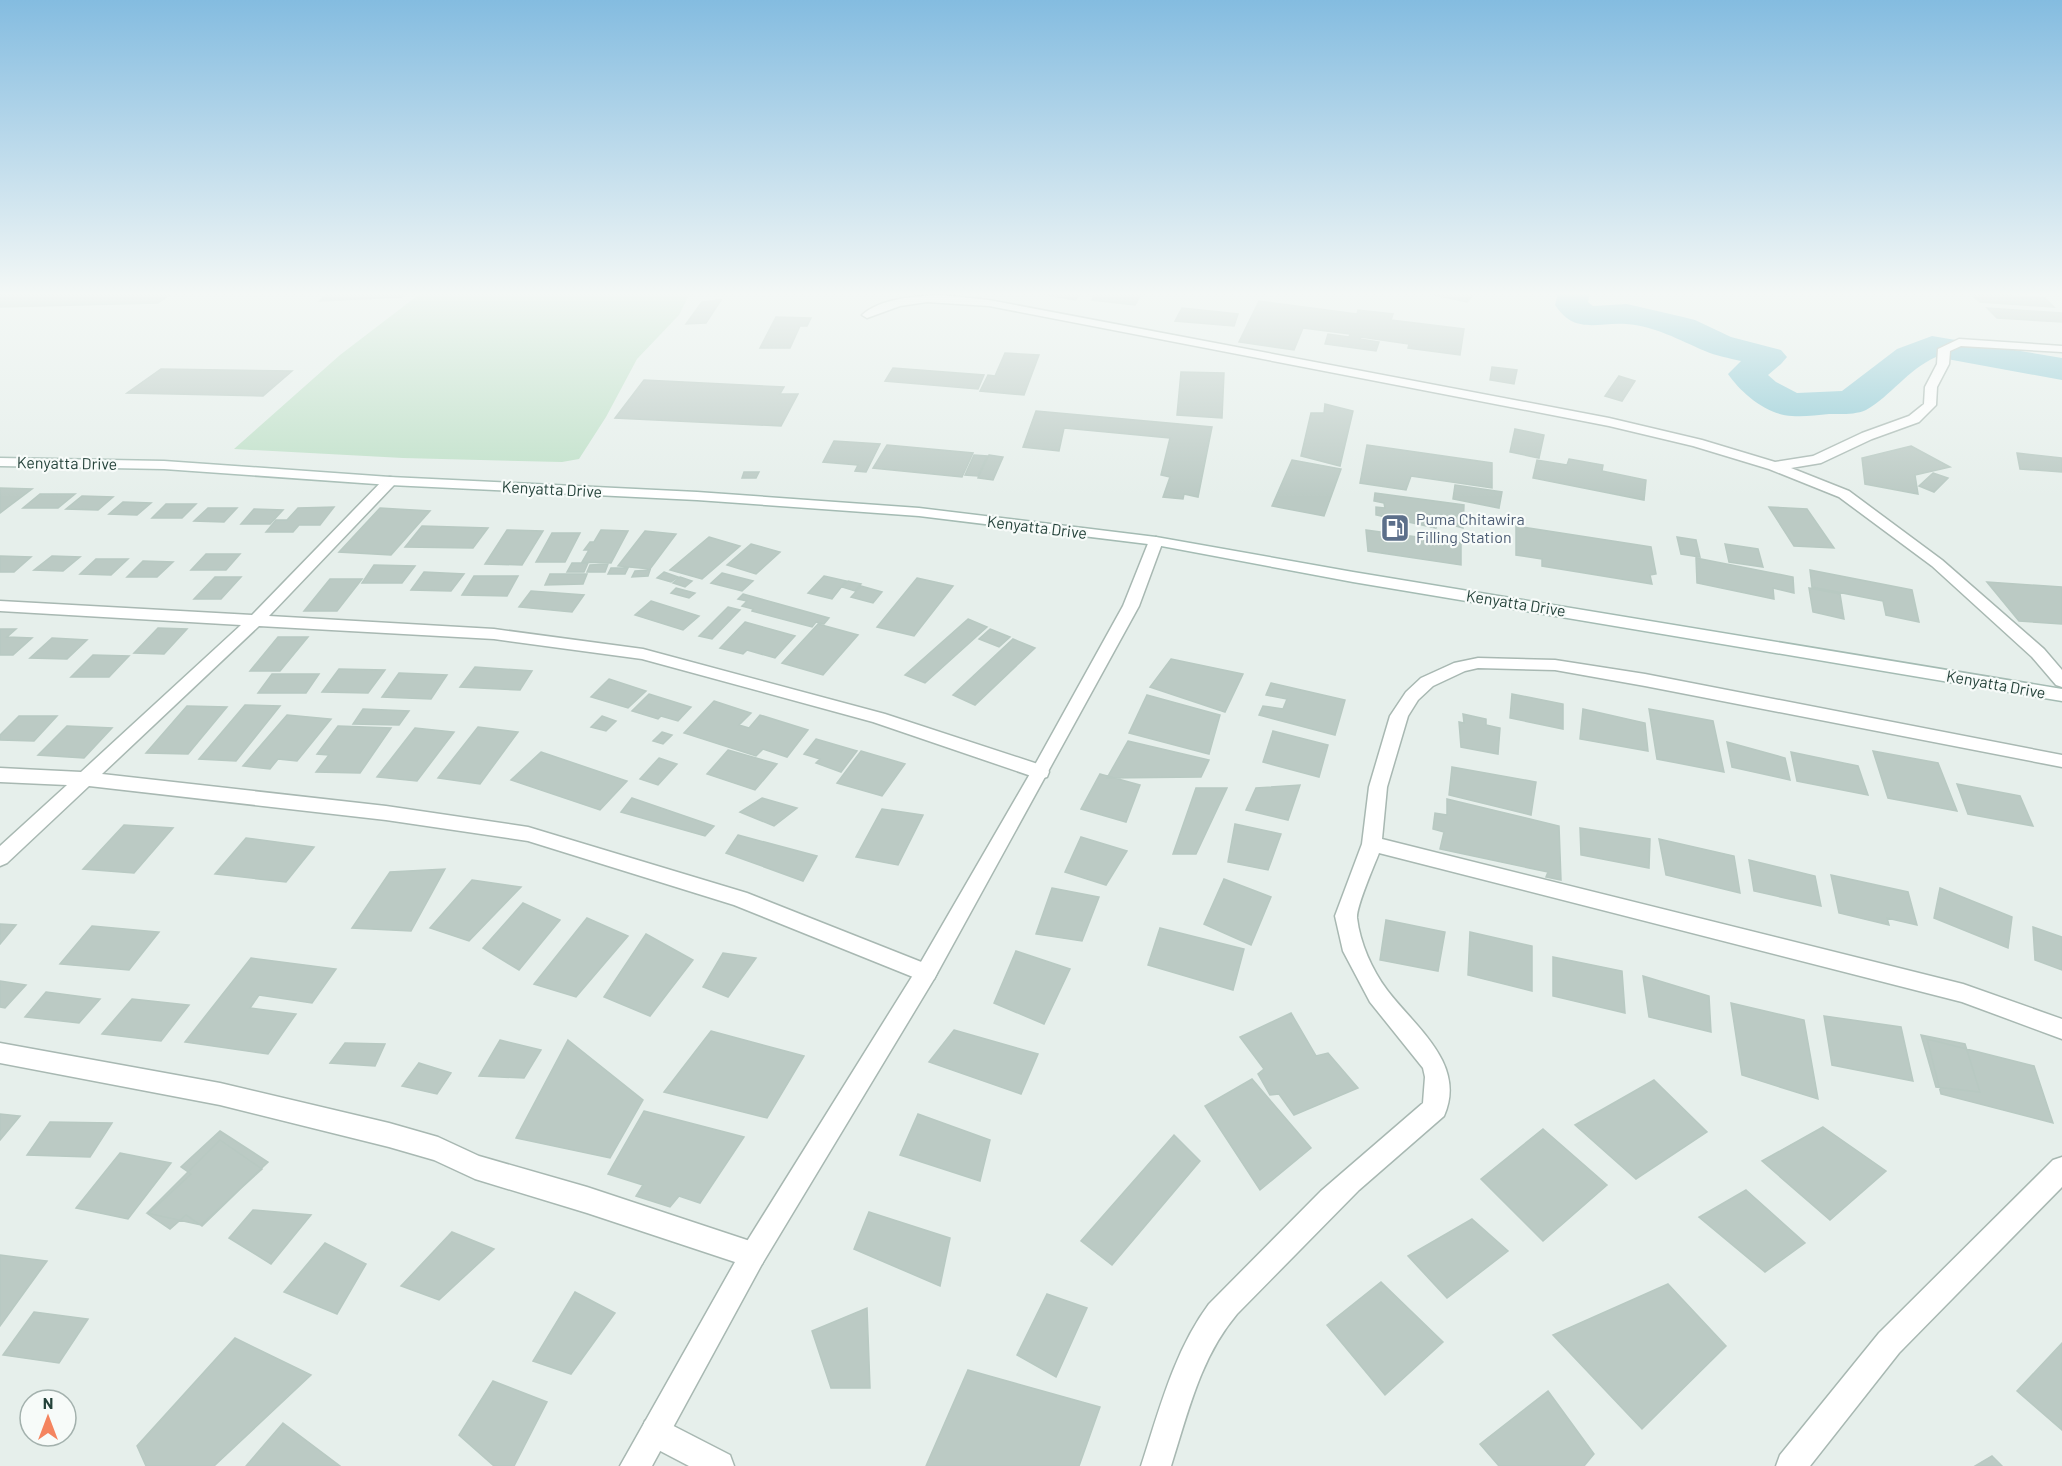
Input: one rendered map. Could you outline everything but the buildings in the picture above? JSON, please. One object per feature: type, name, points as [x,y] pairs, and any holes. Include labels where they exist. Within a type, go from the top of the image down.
[{"type":"street","points":[[1293,361],[1609,422],[1696,443],[1774,466],[1844,495],[1920,548],[2014,631],[2062,681]]},
{"type":"street","points":[[1774,466],[1816,460],[1867,436],[1914,419],[1930,405],[1931,387],[1946,361]]},
{"type":"street","name":"Kenyatta Drive","points":[[0,462],[164,465],[390,481],[698,496],[919,512],[1156,541],[1353,577],[2062,695]]},
{"type":"street","points":[[0,858],[257,619],[390,481]]},
{"type":"street","points":[[635,1466],[753,1255],[926,973],[1040,772],[1131,606],[1156,541]]},
{"type":"street","points":[[0,606],[494,634],[643,654],[879,718],[1040,772]]},
{"type":"street","points":[[1156,1466],[1191,1360],[1205,1332],[1222,1309],[1329,1201],[1398,1138],[1435,1108],[1437,1077],[1433,1063],[1378,995],[1354,951],[1346,916],[1372,844],[1378,787],[1399,716],[1412,696],[1427,682],[1460,666],[1478,663],[1555,665],[1634,678],[2062,761]]},
{"type":"street","points":[[0,775],[84,779],[386,813],[528,834],[740,899],[926,973]]},
{"type":"street","points":[[1372,844],[1963,993],[2062,1029]]},
{"type":"street","points":[[0,1053],[220,1094],[389,1135],[438,1149],[475,1167],[587,1200],[753,1255]]},
{"type":"street","points":[[1791,1466],[1890,1343],[2062,1169]]},
{"type":"street","points":[[656,1432],[719,1466]]},
{"type":"green space","points":[[333,361],[636,361],[606,417],[579,459],[562,462],[403,458],[234,449]]},
{"type":"waterway","points":[[1763,361],[1746,374],[1763,390],[1791,405],[1852,402],[1902,361]]},
{"type":"waterway","points":[[2019,361],[2062,369]]},
{"type":"place","name":"Puma Chitawira Filling Station","points":[[1395,528]]}]
